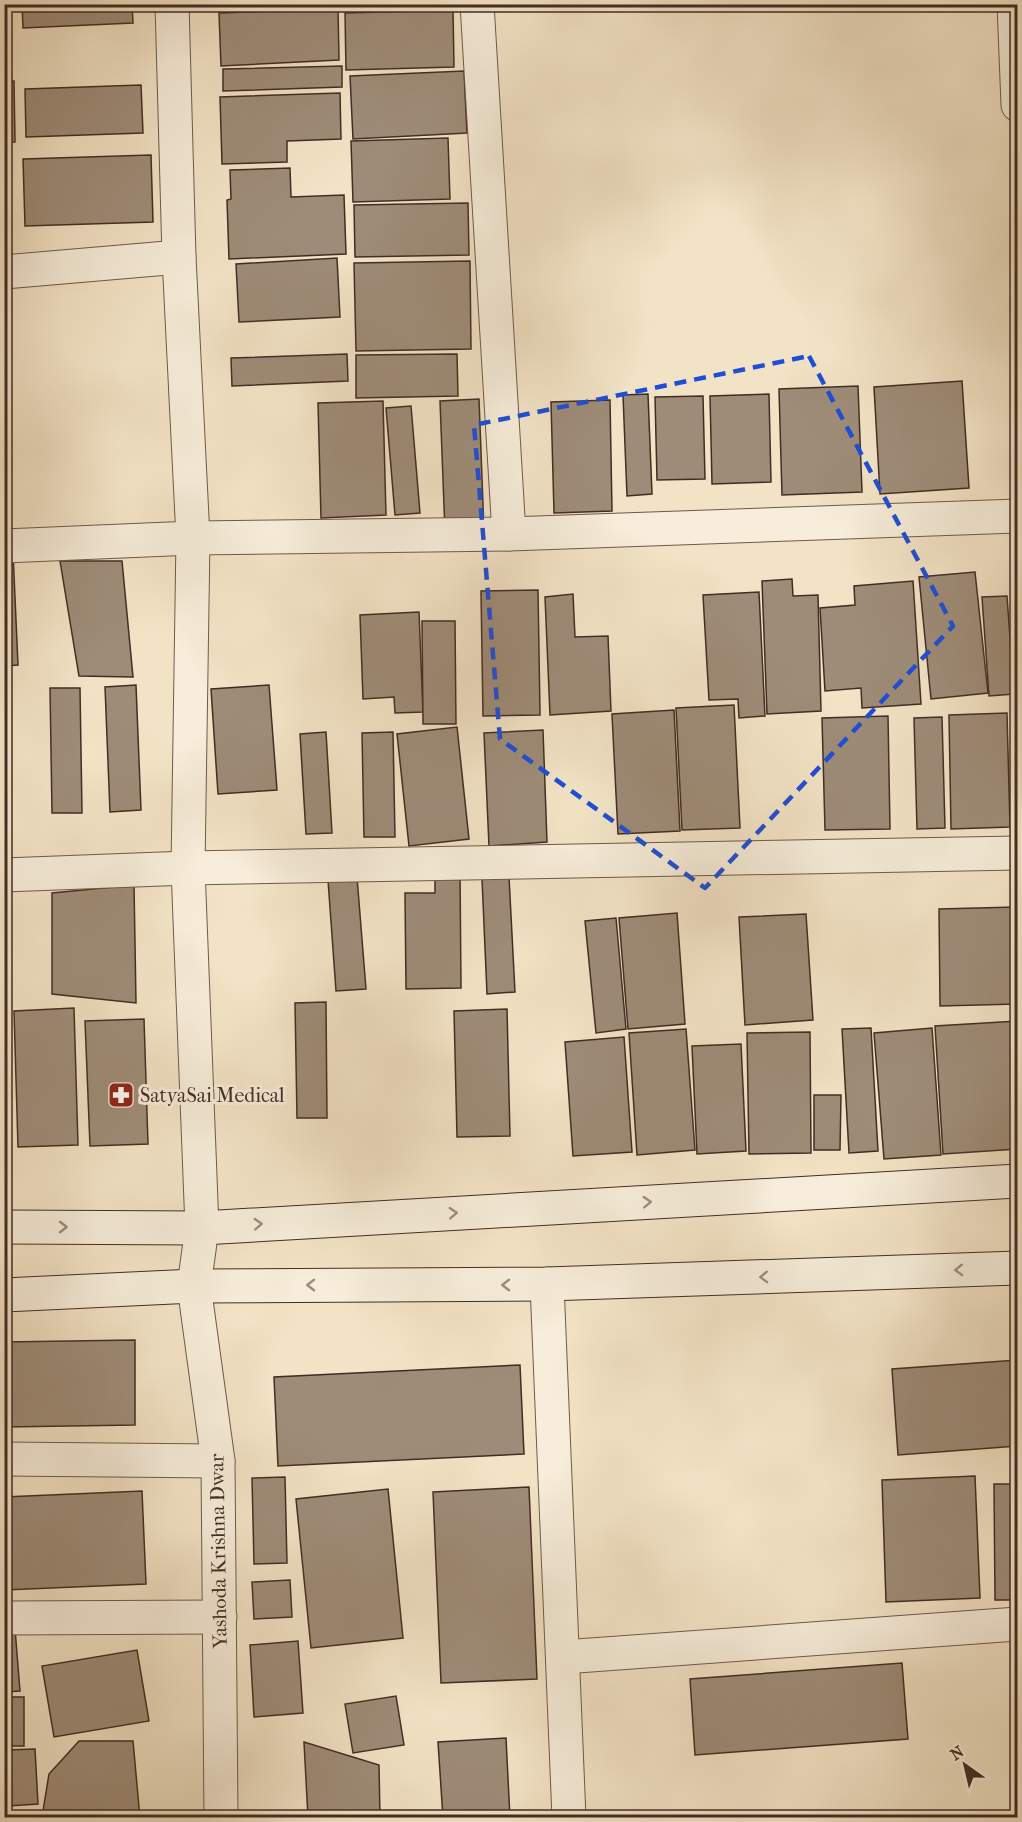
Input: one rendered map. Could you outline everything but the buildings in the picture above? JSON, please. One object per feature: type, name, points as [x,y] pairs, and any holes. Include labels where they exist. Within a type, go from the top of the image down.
[{"type":"street","name":"Yashoda Krishna Dwar","points":[[172,4],[179,257],[193,538],[188,868],[202,1228],[194,1286],[218,1461],[221,1818]]},
{"type":"street","points":[[477,4],[509,534]]},
{"type":"street","points":[[1014,4],[1017,105]]},
{"type":"street","points":[[4,272],[179,257]]},
{"type":"street","points":[[4,546],[193,538],[509,534],[1017,516]]},
{"type":"street","points":[[4,876],[188,868],[1017,853]]},
{"type":"street","points":[[4,1227],[202,1228],[1017,1181]]},
{"type":"street","points":[[4,1295],[194,1286],[547,1284],[1017,1268]]},
{"type":"street","points":[[547,1284],[569,1818]]},
{"type":"street","points":[[4,1459],[218,1461]]},
{"type":"street","points":[[4,1618],[220,1617]]},
{"type":"street","points":[[563,1657],[1017,1624]]},
{"type":"highlighted area","points":[[809,356],[953,626],[705,888],[500,739],[474,425]]},
{"type":"place","name":"SatyaSai Medical","points":[[121,1095]]}]
